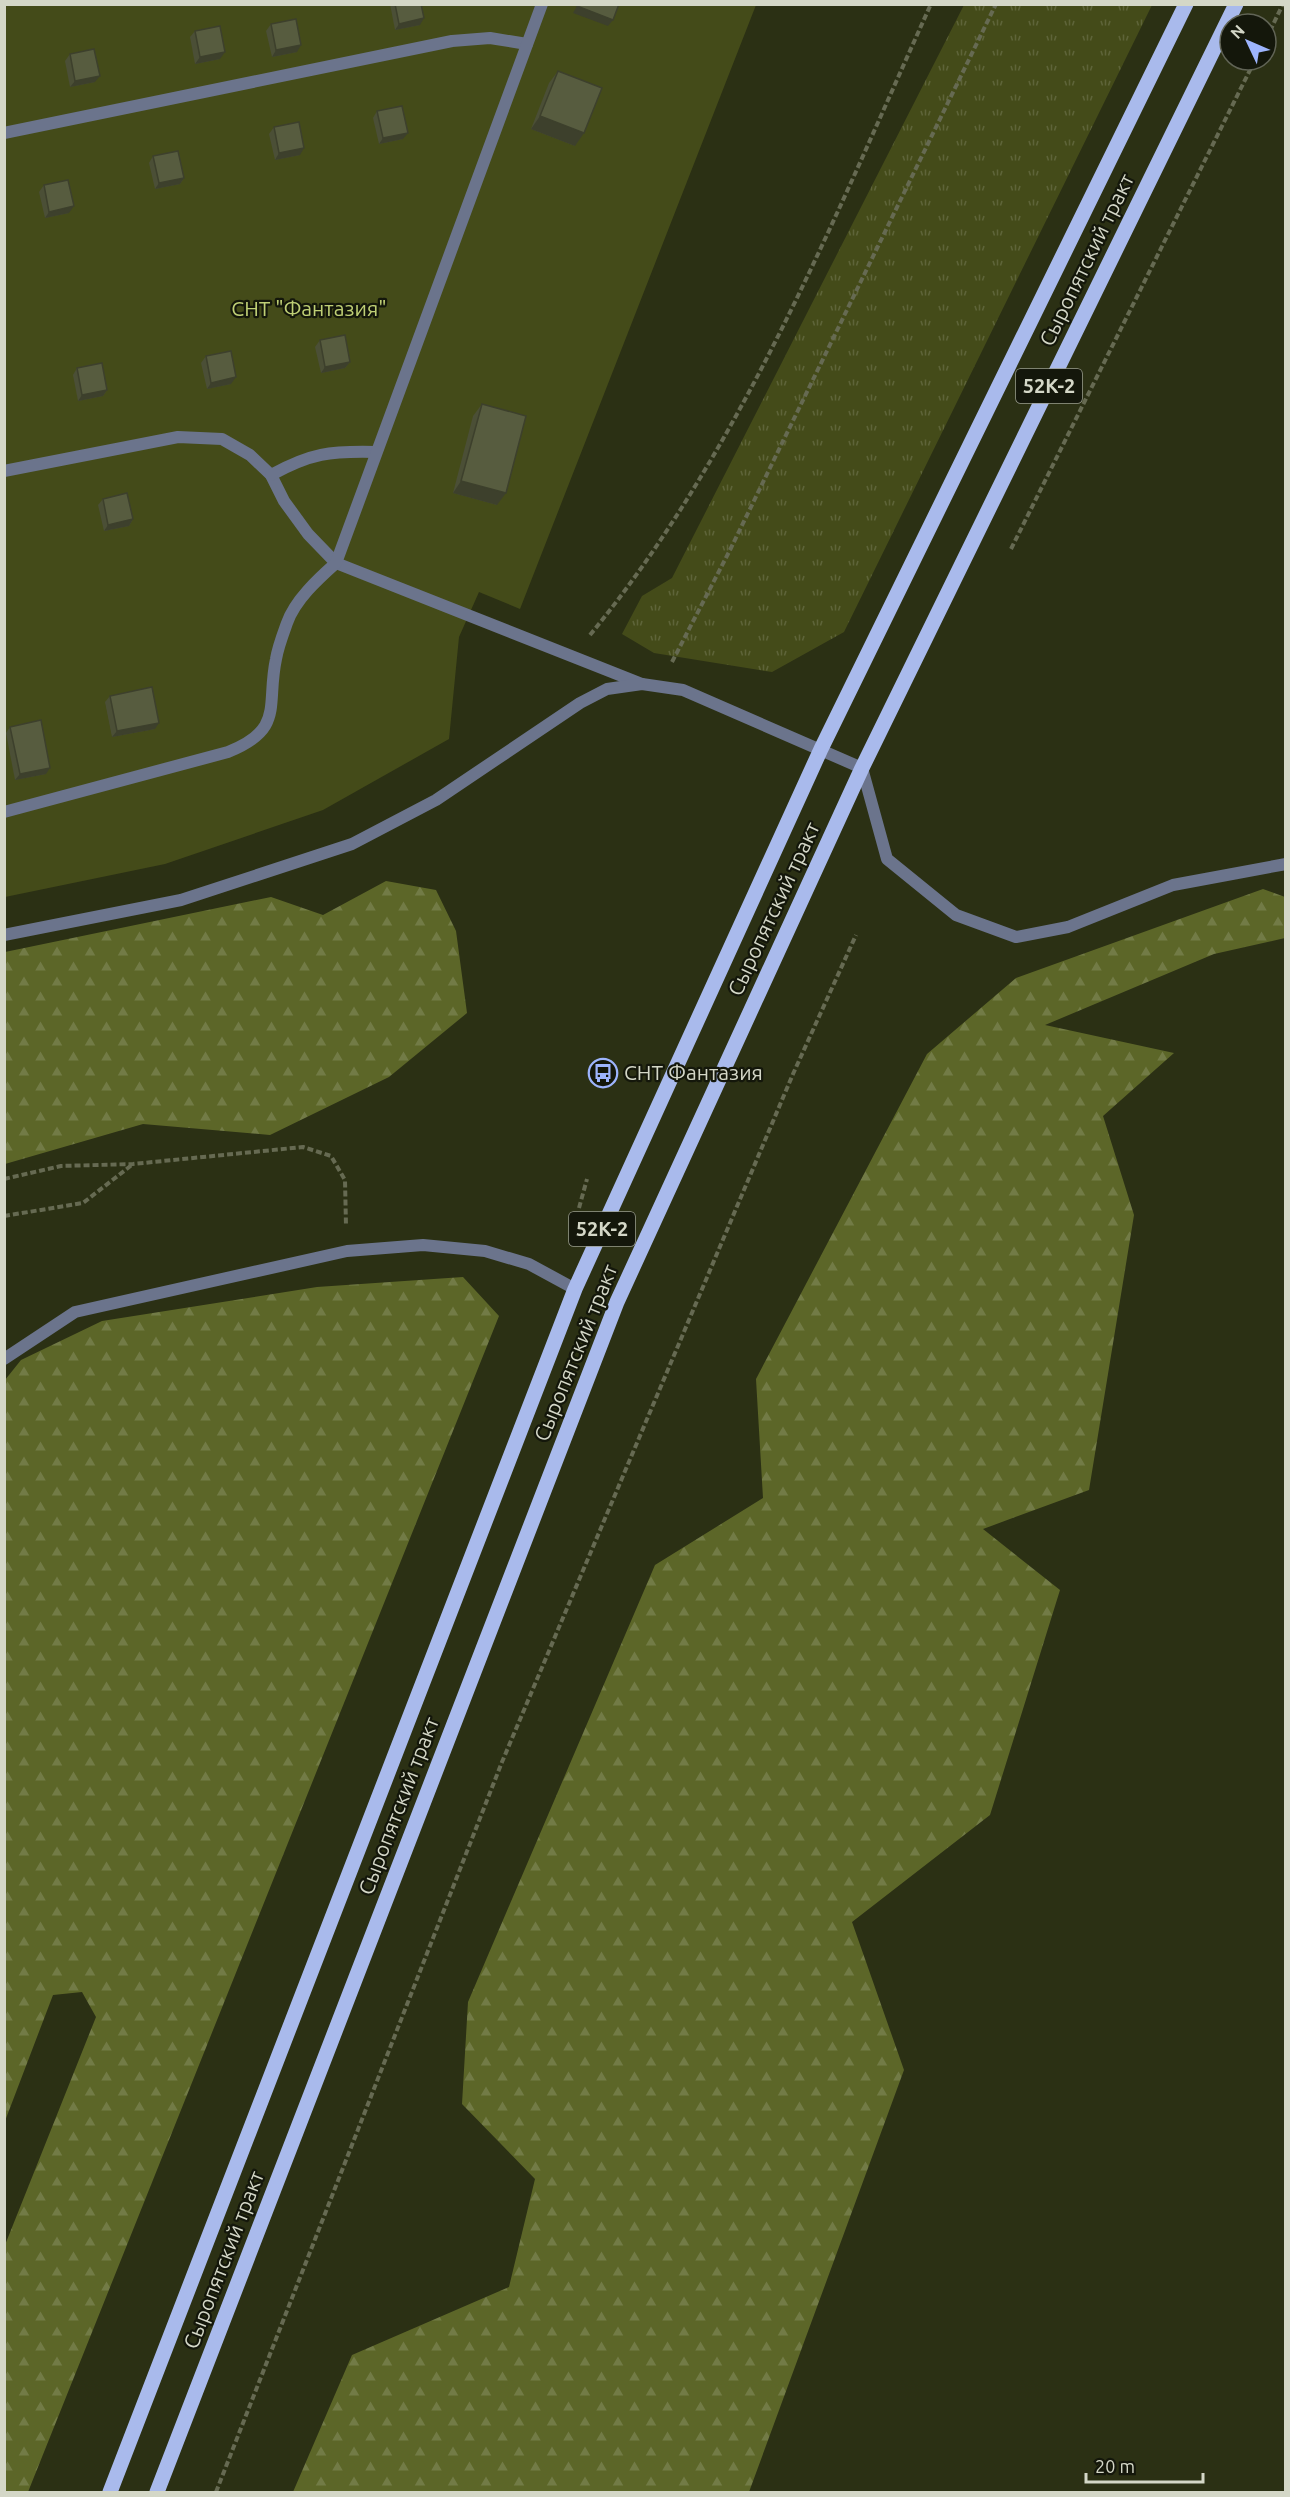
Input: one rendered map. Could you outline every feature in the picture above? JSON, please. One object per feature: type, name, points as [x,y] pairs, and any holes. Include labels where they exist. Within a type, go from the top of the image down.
[{"type":"main road","name":"Сыропятский тракт","points":[[110,2493],[575,1289],[821,749],[1186,4]]},
{"type":"main road","name":"Сыропятский тракт","points":[[157,2493],[617,1302],[862,768],[1236,4]]},
{"type":"street","points":[[4,812],[228,752],[248,744],[263,729],[274,704],[275,659],[288,620],[314,582],[336,562],[542,4]]},
{"type":"street","points":[[4,133],[452,41],[490,38],[527,44]]},
{"type":"street","points":[[4,471],[178,437],[222,440],[250,455],[271,475],[284,501],[308,534],[336,562],[642,684]]},
{"type":"street","points":[[271,475],[302,458],[337,451],[375,452]]},
{"type":"street","points":[[4,935],[181,900],[352,844],[436,800],[580,703],[607,689],[642,684],[683,690],[862,768],[887,859],[956,915],[1016,938],[1068,927],[1173,885],[1286,864]]},
{"type":"street","points":[[4,1359],[75,1312],[346,1251],[423,1245],[485,1251],[529,1264],[575,1289]]},
{"type":"path","points":[[572,656],[625,592],[685,502],[748,396],[931,4]]},
{"type":"path","points":[[659,686],[730,550],[996,4]]},
{"type":"path","points":[[1011,549],[1250,72]]},
{"type":"path","points":[[216,2493],[502,1762],[793,1074],[856,935]]},
{"type":"path","points":[[4,1179],[61,1166],[133,1164],[303,1147],[331,1156],[345,1180],[346,1251]]},
{"type":"path","points":[[4,1216],[83,1203],[133,1164]]},
{"type":"green space","name":"СНТ \"Фантазия\"","points":[[5,5],[756,5],[520,609],[479,592],[459,637],[449,739],[323,810],[165,864],[5,897]]},
{"type":"green space","points":[[964,5],[1152,5],[844,632],[772,672],[654,653],[622,634],[642,596],[672,578]]},
{"type":"green space","points":[[386,881],[436,890],[456,931],[467,1013],[389,1077],[270,1135],[143,1124],[5,1164],[5,952],[271,897],[323,915]]},
{"type":"green space","points":[[1263,889],[1285,897],[1285,938],[1214,954],[1045,1025],[1174,1053],[1103,1116],[1134,1215],[1089,1490],[983,1529],[1060,1590],[990,1815],[852,1922],[904,2070],[749,2492],[293,2492],[352,2355],[509,2287],[535,2179],[462,2104],[468,2002],[655,1565],[763,1498],[756,1379],[927,1054],[1016,978]]},
{"type":"green space","points":[[463,1277],[499,1316],[28,2492],[5,2492],[5,2245],[96,2017],[82,1992],[53,1995],[5,2121],[5,1380],[21,1360],[102,1321],[317,1287]]},
{"type":"building","points":[[395,4],[421,4],[424,18],[399,24]]},
{"type":"building","points":[[578,4],[619,4],[613,20],[577,6]]},
{"type":"building","points":[[296,19],[301,45],[276,50],[271,24]]},
{"type":"building","points":[[220,26],[225,52],[200,57],[195,31]]},
{"type":"building","points":[[94,49],[100,76],[75,81],[70,54]]},
{"type":"building","points":[[558,71],[602,88],[584,133],[540,116]]},
{"type":"building","points":[[402,106],[408,133],[383,138],[377,111]]},
{"type":"building","points":[[299,122],[304,148],[279,153],[274,127]]},
{"type":"building","points":[[178,151],[184,178],[159,183],[153,156]]},
{"type":"building","points":[[68,180],[74,206],[49,212],[44,185]]},
{"type":"building","points":[[345,335],[350,362],[325,367],[320,340]]},
{"type":"building","points":[[231,351],[236,377],[211,383],[206,356]]},
{"type":"building","points":[[102,363],[107,390],[82,395],[77,368]]},
{"type":"building","points":[[482,404],[526,416],[506,493],[461,481]]},
{"type":"building","points":[[127,493],[133,519],[108,525],[103,499]]},
{"type":"building","points":[[152,687],[159,723],[117,731],[110,696]]},
{"type":"building","points":[[41,720],[50,768],[20,774],[10,727]]},
{"type":"place","name":"СНТ Фантазия","points":[[603,1073]]}]
